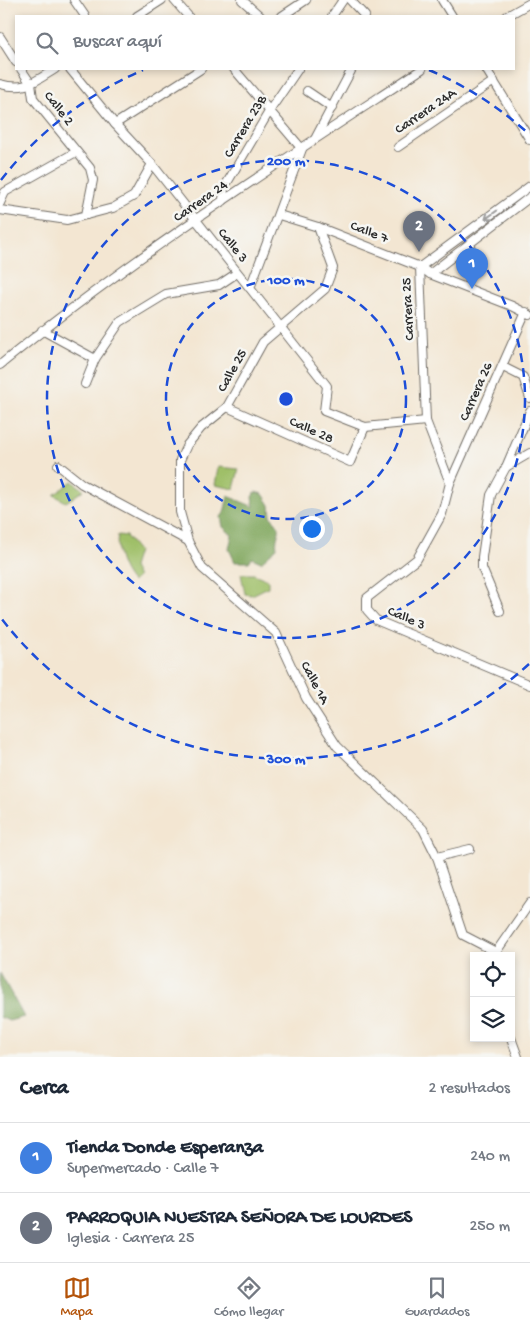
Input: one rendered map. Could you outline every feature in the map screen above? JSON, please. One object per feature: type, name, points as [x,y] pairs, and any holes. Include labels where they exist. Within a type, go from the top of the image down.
[{"type":"street","points":[[74,0],[84,15]]},
{"type":"street","points":[[139,15],[162,0]]},
{"type":"street","points":[[174,0],[187,15]]},
{"type":"street","points":[[242,0],[259,15]]},
{"type":"street","points":[[284,15],[306,0]]},
{"type":"street","points":[[333,15],[343,0]]},
{"type":"street","points":[[350,0],[364,15]]},
{"type":"street","points":[[442,0],[451,15]]},
{"type":"street","points":[[509,15],[530,3]]},
{"type":"street","points":[[0,37],[15,60]]},
{"type":"street","points":[[22,70],[30,84],[53,70]]},
{"type":"street","name":"Calle 3","points":[[71,70],[115,124],[152,164],[250,288],[279,328],[327,386],[324,411],[365,427],[426,421]]},
{"type":"street","points":[[115,124],[199,70]]},
{"type":"street","points":[[235,70],[302,149],[250,288]]},
{"type":"street","name":"Carrera 23B","points":[[223,201],[224,188],[270,110],[297,70]]},
{"type":"street","points":[[315,139],[351,70]]},
{"type":"street","name":"Carrera 24","points":[[0,365],[42,330],[195,220],[420,70]]},
{"type":"street","points":[[487,70],[530,140]]},
{"type":"street","name":"Carrera 24A","points":[[398,147],[494,81]]},
{"type":"street","name":"Calle 2","points":[[0,84],[20,88],[30,84],[32,98],[91,172],[93,180],[86,216]]},
{"type":"street","points":[[307,91],[332,108]]},
{"type":"street","points":[[0,203],[5,192],[76,152]]},
{"type":"street","points":[[0,210],[67,220],[113,208],[134,196],[152,164]]},
{"type":"street","name":"Carrera 25","points":[[450,483],[426,421],[420,266],[530,186]]},
{"type":"street","name":"Carrera 25","points":[[430,274],[530,197]]},
{"type":"street","name":"Calle 7","points":[[279,214],[420,266],[430,274],[528,313]]},
{"type":"street","name":"Calle 25","points":[[188,541],[180,512],[180,460],[186,445],[201,428],[228,407],[263,342],[325,289],[333,268],[318,227]]},
{"type":"street","points":[[85,384],[95,359],[120,322],[166,294],[219,285],[237,273]]},
{"type":"street","name":"Carrera 26","points":[[450,483],[528,313]]},
{"type":"street","points":[[42,330],[95,359]]},
{"type":"street","points":[[503,367],[523,377],[530,398]]},
{"type":"street","name":"Calle 28","points":[[228,407],[350,462],[365,427]]},
{"type":"street","points":[[500,611],[482,568],[491,495],[506,467],[530,411]]},
{"type":"street","points":[[506,467],[530,453]]},
{"type":"street","points":[[58,465],[82,484],[188,541]]},
{"type":"street","name":"Calle 3","points":[[450,483],[442,514],[417,559],[367,598],[367,610],[376,620],[530,685]]},
{"type":"street","name":"Calle 1A","points":[[188,541],[202,568],[276,634],[306,698],[337,746],[423,829],[437,857],[463,935],[493,952]]},
{"type":"street","points":[[437,857],[470,849]]},
{"type":"street","points":[[498,952],[530,903]]},
{"type":"street","points":[[512,1042],[518,1057]]},
{"type":"green space","points":[[218,467],[239,469],[234,489],[215,485]]},
{"type":"green space","points":[[72,481],[84,490],[66,502],[54,495]]},
{"type":"green space","points":[[255,492],[263,494],[270,505],[271,517],[279,529],[277,548],[261,562],[252,558],[249,562],[235,562],[229,549],[232,535],[223,527],[221,517],[224,513],[228,496],[254,507],[252,497]]},
{"type":"green space","points":[[118,535],[126,536],[138,551],[133,567],[138,577],[132,582],[120,560],[117,547]]},
{"type":"green space","points":[[241,574],[254,574],[268,580],[268,587],[252,595],[245,594]]},
{"type":"green space","points":[[0,973],[24,1017],[9,1021],[0,1017]]},
{"type":"place","name":"PARROQUIA NUESTRA SEÑORA DE LOURDES","points":[[419,252]]},
{"type":"place","name":"Tienda Donde Esperanza","points":[[472,289]]}]
